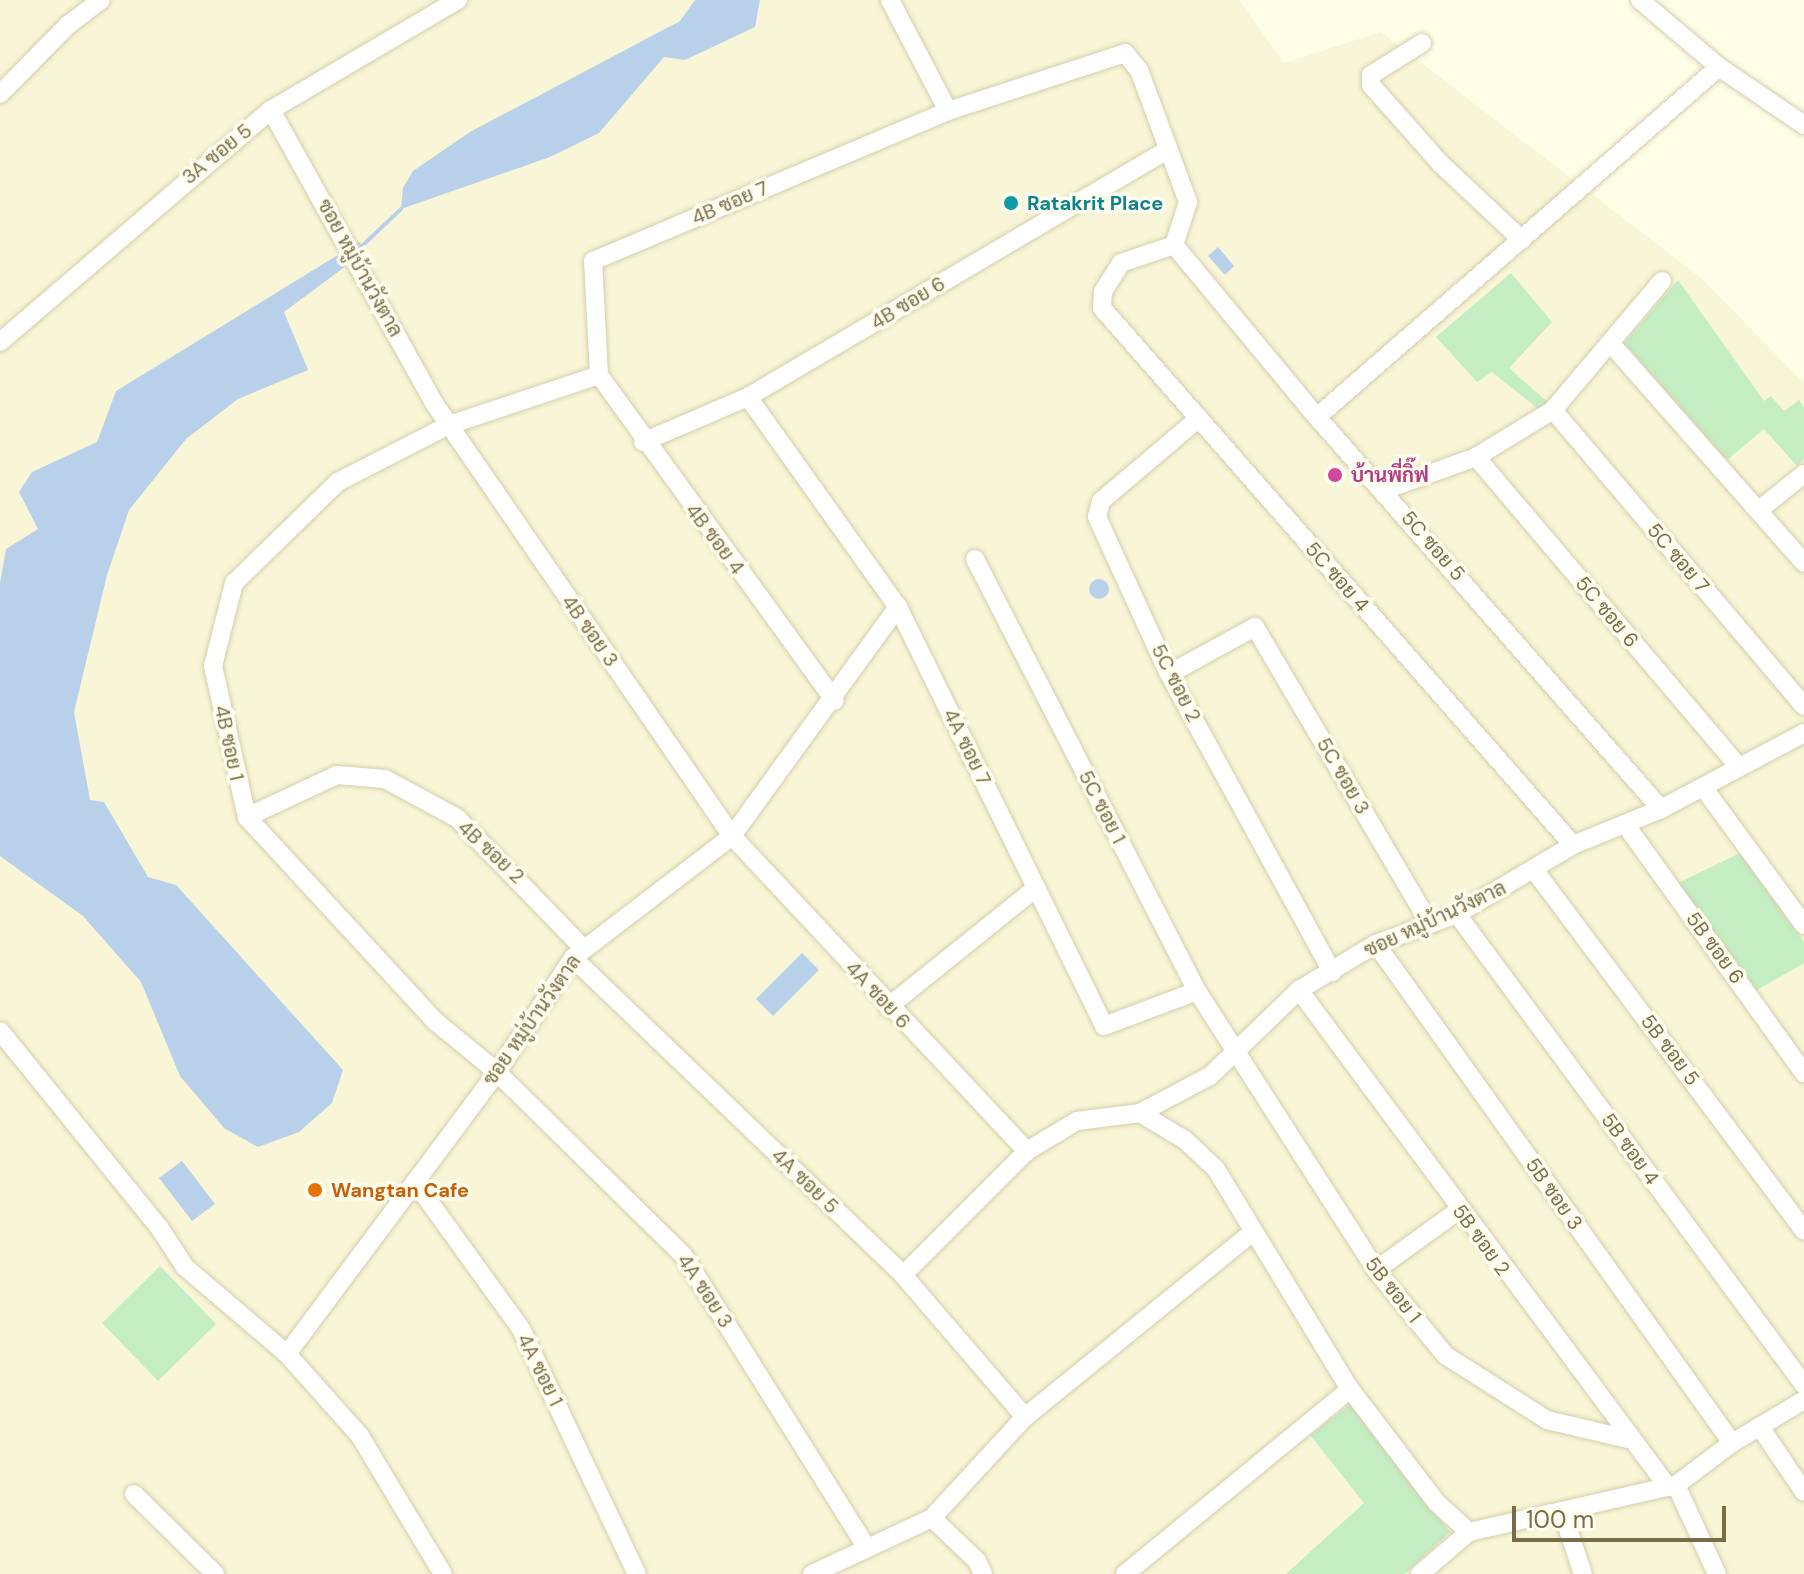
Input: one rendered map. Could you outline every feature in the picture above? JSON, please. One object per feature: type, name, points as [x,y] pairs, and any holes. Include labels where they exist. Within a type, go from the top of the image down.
[{"type":"street","points":[[0,94],[68,25],[101,0]]},
{"type":"street","name":"3A ซอย 5","points":[[0,342],[271,110],[458,0]]},
{"type":"street","points":[[890,0],[948,111]]},
{"type":"street","points":[[1640,0],[1719,67],[1804,125]]},
{"type":"street","points":[[1422,43],[1371,75],[1371,85],[1441,164],[1522,240]]},
{"type":"street","name":"4B ซอย 7","points":[[599,375],[593,261],[948,111],[1125,53],[1139,70],[1166,151]]},
{"type":"street","points":[[1317,417],[1719,67]]},
{"type":"street","name":"ซอย หมู่บ้านวังตาล","points":[[271,110],[449,425]]},
{"type":"street","points":[[1166,151],[1188,202],[1174,245]]},
{"type":"street","name":"4B ซอย 6","points":[[643,442],[748,397],[1166,151]]},
{"type":"street","name":"5C ซอย 4","points":[[1174,245],[1121,263],[1103,292],[1102,308],[1573,845]]},
{"type":"street","name":"5C ซอย 5","points":[[1174,245],[1317,417],[1661,809]]},
{"type":"street","points":[[1384,490],[1476,457],[1553,410],[1612,345],[1662,281]]},
{"type":"street","points":[[1612,345],[1804,563]]},
{"type":"street","points":[[449,425],[599,375]]},
{"type":"street","name":"4B ซอย 4","points":[[599,375],[643,442],[835,701]]},
{"type":"street","name":"4A ซอย 7","points":[[748,397],[898,607],[1104,1026],[1197,991]]},
{"type":"street","name":"5C ซอย 7","points":[[1553,410],[1804,706]]},
{"type":"street","name":"5C ซอย 2","points":[[1199,418],[1101,501],[1097,517],[1169,674],[1332,972]]},
{"type":"street","name":"4B ซอย 1","points":[[449,425],[338,482],[234,583],[213,666],[247,817],[405,990],[497,1072]]},
{"type":"street","name":"4B ซอย 3","points":[[449,425],[732,836]]},
{"type":"street","name":"5C ซอย 6","points":[[1476,457],[1739,767]]},
{"type":"street","points":[[1759,510],[1804,474]]},
{"type":"street","name":"5C ซอย 1","points":[[975,559],[1197,991],[1232,1052]]},
{"type":"street","name":"ซอย หมู่บ้านวังตาล","points":[[287,1354],[497,1072],[578,953],[732,836],[835,701],[898,607]]},
{"type":"street","name":"5C ซอย 3","points":[[1169,674],[1255,627],[1430,924]]},
{"type":"street","name":"ซอย หมู่บ้านวังตาล","points":[[903,1275],[1027,1151],[1077,1121],[1140,1113],[1210,1076],[1299,990],[1376,944],[1457,914],[1535,871],[1573,845],[1661,809],[1804,733]]},
{"type":"street","name":"4B ซอย 2","points":[[247,817],[337,775],[385,779],[457,818],[578,953]]},
{"type":"street","points":[[1703,787],[1801,913]]},
{"type":"street","name":"5B ซอย 6","points":[[1625,824],[1804,1073]]},
{"type":"street","name":"4A ซอย 6","points":[[732,836],[888,1007],[1027,1151]]},
{"type":"street","name":"5B ซอย 5","points":[[1535,871],[1804,1230]]},
{"type":"street","points":[[888,1007],[1036,888]]},
{"type":"street","name":"5B ซอย 4","points":[[1457,914],[1804,1385]]},
{"type":"street","name":"5B ซอย 3","points":[[1376,944],[1732,1443]]},
{"type":"street","name":"4A ซอย 5","points":[[578,953],[903,1275],[1025,1417]]},
{"type":"street","name":"5B ซอย 2","points":[[1299,990],[1628,1439],[1672,1486],[1717,1574]]},
{"type":"street","points":[[0,1031],[123,1180],[185,1267],[287,1354],[360,1436],[443,1574]]},
{"type":"street","name":"5B ซอย 1","points":[[1232,1052],[1376,1270],[1445,1355],[1547,1420],[1628,1439]]},
{"type":"street","name":"4A ซอย 3","points":[[497,1072],[683,1255],[867,1548]]},
{"type":"street","points":[[1140,1113],[1185,1140],[1216,1169],[1350,1389],[1437,1503],[1469,1532]]},
{"type":"street","name":"4A ซอย 1","points":[[415,1182],[521,1329],[637,1574]]},
{"type":"street","points":[[1376,1270],[1459,1210]]},
{"type":"street","points":[[812,1574],[932,1518],[1025,1417],[1253,1232]]},
{"type":"street","points":[[1125,1574],[1350,1389]]},
{"type":"street","points":[[1420,1574],[1469,1532],[1672,1486],[1732,1443],[1804,1400]]},
{"type":"street","points":[[1760,1427],[1804,1492]]},
{"type":"street","points":[[134,1494],[215,1574]]},
{"type":"street","points":[[1562,1511],[1583,1574]]},
{"type":"street","points":[[932,1518],[977,1561],[983,1574]]},
{"type":"shaded area","points":[[0,0],[1239,0],[1284,63],[1381,32],[1701,278],[1804,383],[1804,1574],[0,1574]]},
{"type":"green space","points":[[1511,273],[1552,322],[1509,368],[1552,406],[1542,412],[1492,372],[1477,382],[1436,337]]},
{"type":"green space","points":[[1678,280],[1764,401],[1771,396],[1784,411],[1799,400],[1804,408],[1804,459],[1797,466],[1764,429],[1727,460],[1624,343]]},
{"type":"green space","points":[[1740,853],[1804,942],[1804,963],[1757,990],[1678,883]]},
{"type":"green space","points":[[160,1266],[216,1324],[158,1381],[102,1323]]},
{"type":"green space","points":[[1351,1404],[1450,1532],[1405,1574],[1286,1574],[1364,1503],[1310,1435]]},
{"type":"water","points":[[695,0],[760,0],[755,27],[685,60],[664,57],[599,133],[550,157],[401,209],[403,188],[413,171],[470,132],[680,21]]},
{"type":"water","points":[[359,242],[366,251],[284,312],[308,370],[238,399],[186,439],[129,510],[107,575],[74,712],[90,800],[104,802],[148,877],[176,885],[343,1070],[332,1103],[299,1132],[258,1147],[224,1128],[180,1076],[141,982],[83,916],[0,856],[0,583],[6,549],[38,529],[19,492],[32,472],[97,442],[116,391]]},
{"type":"water","points":[[1218,247],[1234,266],[1225,275],[1208,256]]},
{"type":"water","points":[[1099,579],[1106,582],[1109,589],[1106,596],[1099,599],[1092,596],[1089,589],[1092,582]]},
{"type":"water","points":[[802,953],[819,970],[773,1016],[756,999]]},
{"type":"water","points":[[182,1161],[215,1204],[192,1221],[159,1178]]},
{"type":"waterway","points":[[362,246],[401,209]]},
{"type":"place","name":"Ratakrit Place","points":[[1011,203]]},
{"type":"place","name":"บ้านพี่กิ๊ฟ","points":[[1335,475]]},
{"type":"place","name":"Wangtan Cafe","points":[[315,1190]]}]
